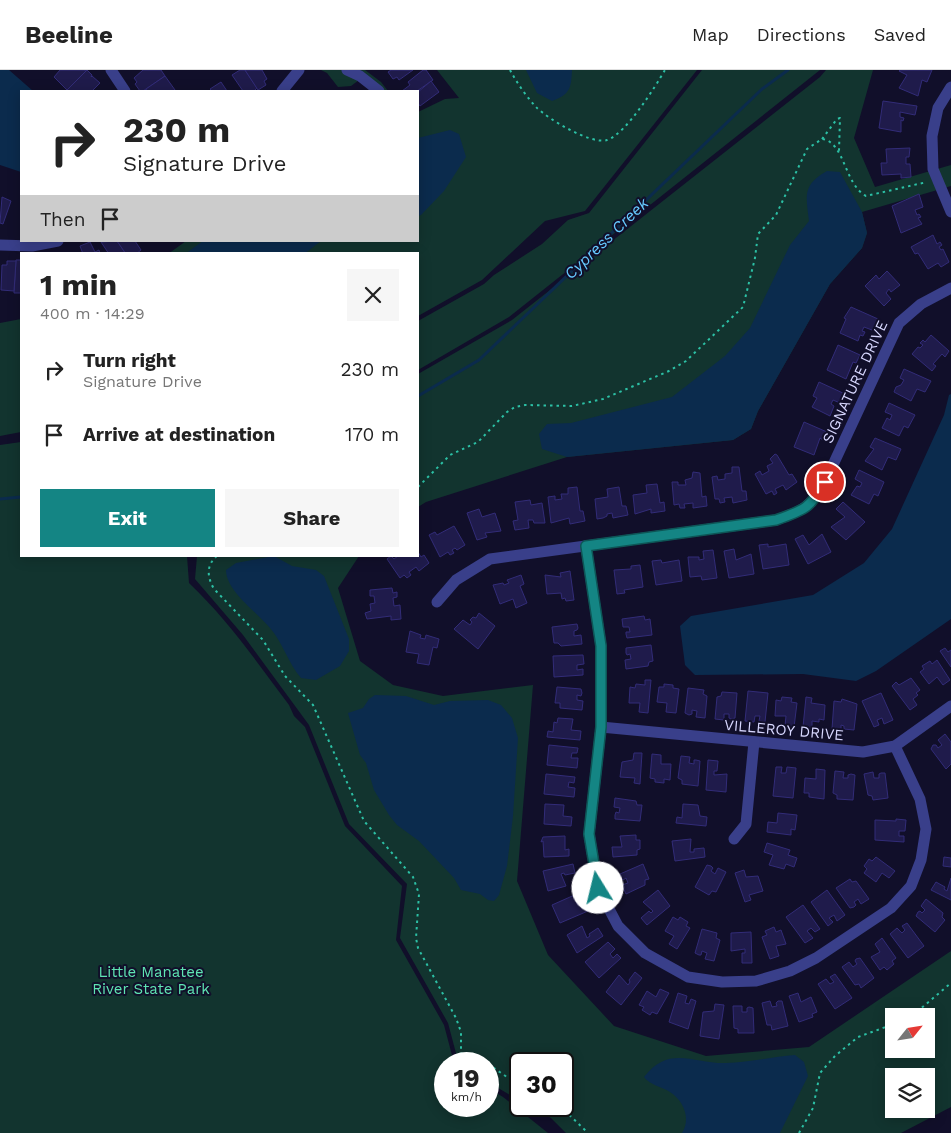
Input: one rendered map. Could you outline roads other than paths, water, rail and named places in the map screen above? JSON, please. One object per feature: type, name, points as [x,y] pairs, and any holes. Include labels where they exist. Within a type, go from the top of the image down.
[{"type":"street","points":[[110,70],[124,90]]},
{"type":"street","points":[[283,90],[300,70]]},
{"type":"street","points":[[347,70],[360,76],[378,90]]},
{"type":"street","points":[[951,87],[938,108],[932,136],[933,169],[951,212]]},
{"type":"street","points":[[0,245],[32,246],[53,242]]},
{"type":"street","name":"SIGNATURE DRIVE","points":[[437,602],[456,580],[490,559],[776,520],[800,512],[813,501],[825,482],[899,323],[921,304],[951,288]]},
{"type":"street","points":[[586,546],[601,646],[601,727],[589,834],[598,888],[618,926],[645,953],[688,977],[722,982],[756,981],[790,971],[816,958],[891,908],[911,886],[921,860],[926,829],[920,799],[895,746]]},
{"type":"street","name":"VILLEROY DRIVE","points":[[601,727],[863,752],[895,746],[951,706]]},
{"type":"street","points":[[734,839],[746,824],[754,742]]},
{"type":"water","points":[[0,70],[9,70],[32,90],[20,90],[20,172],[0,165]]},
{"type":"water","points":[[526,70],[572,70],[570,86],[563,96],[552,101],[537,93]]},
{"type":"water","points":[[450,130],[459,134],[466,157],[444,191],[419,216],[419,138]]},
{"type":"water","points":[[827,171],[840,172],[862,212],[867,233],[862,248],[830,284],[758,411],[751,429],[733,440],[567,457],[542,449],[539,434],[547,424],[571,423],[672,397],[725,356],[750,328],[790,245],[809,221],[807,198],[810,186],[813,181]]},
{"type":"water","points":[[202,242],[320,242],[307,252],[188,252]]},
{"type":"water","points":[[951,394],[951,619],[876,671],[856,681],[803,674],[695,675],[685,665],[680,626],[691,616],[813,595],[864,563],[892,529],[944,415],[949,395]]},
{"type":"water","points":[[276,557],[292,566],[316,570],[324,576],[349,639],[349,651],[340,666],[316,680],[301,678],[275,634],[231,586],[226,570],[236,563]]},
{"type":"water","points":[[375,695],[406,696],[434,705],[450,701],[488,700],[501,705],[512,718],[518,738],[513,816],[507,866],[499,895],[494,901],[488,900],[480,894],[461,890],[454,878],[419,841],[397,825],[374,790],[366,763],[360,755],[348,713],[363,708],[369,699]]},
{"type":"water","points":[[795,1055],[804,1062],[808,1076],[780,1133],[682,1133],[685,1128],[686,1116],[679,1100],[670,1092],[644,1077],[653,1067],[672,1058],[726,1063]]},
{"type":"waterway","name":"Cypress Creek","points":[[419,395],[479,360],[762,89],[788,70]]},
{"type":"waterway","name":"Cypress Creek","points":[[0,499],[20,497]]},
{"type":"park label","name":"Little Manatee River State Park","points":[[151,980]]}]
